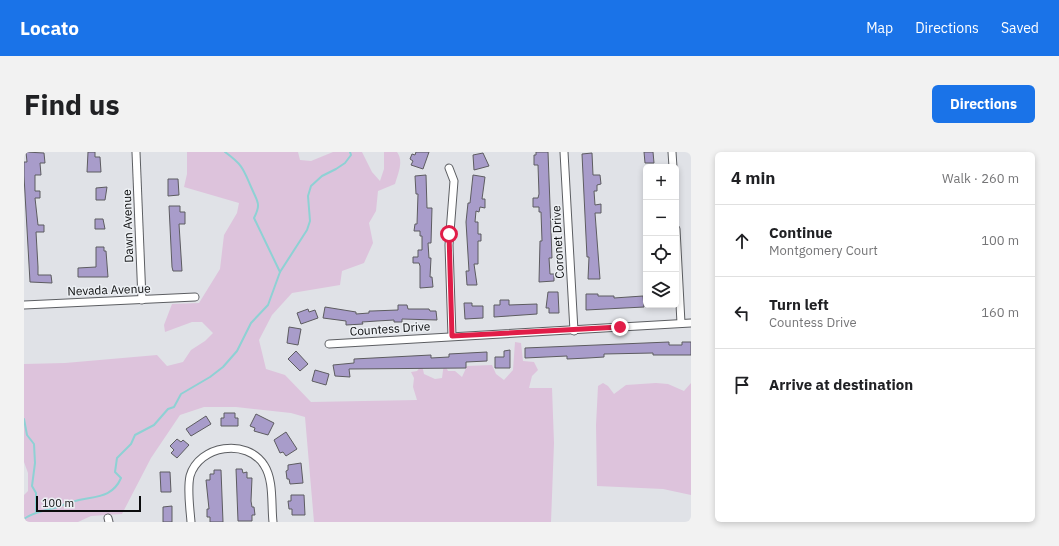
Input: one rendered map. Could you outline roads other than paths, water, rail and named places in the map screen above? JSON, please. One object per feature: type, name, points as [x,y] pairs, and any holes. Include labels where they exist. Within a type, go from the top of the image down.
[{"type":"street","name":"Dawn Avenue","points":[[136,152],[142,300]]},
{"type":"street","name":"Coronet Drive","points":[[564,152],[574,330]]},
{"type":"street","points":[[672,152],[673,164]]},
{"type":"street","points":[[450,168],[454,180],[449,245],[452,336]]},
{"type":"street","points":[[676,236],[681,323]]},
{"type":"street","name":"Nevada Avenue","points":[[24,305],[195,297]]},
{"type":"street","name":"Countess Drive","points":[[329,344],[691,323]]},
{"type":"street","points":[[191,522],[189,494],[190,476],[198,460],[208,453],[222,448],[241,449],[255,456],[264,464],[270,476],[273,522]]},
{"type":"waterway","points":[[225,152],[240,165],[247,177],[258,204],[254,218],[280,272]]},
{"type":"waterway","points":[[24,519],[33,514],[72,502],[104,495],[114,489],[121,478],[115,472],[117,458],[131,444],[135,435],[154,425],[168,409],[174,407],[181,394],[210,377],[223,367],[237,351],[251,323],[268,305],[280,272],[307,230],[310,221],[308,196],[311,186],[322,176],[345,163],[351,155],[350,152]]},
{"type":"waterway","points":[[24,419],[27,435],[34,444],[35,463],[32,486],[36,493],[36,512]]}]
